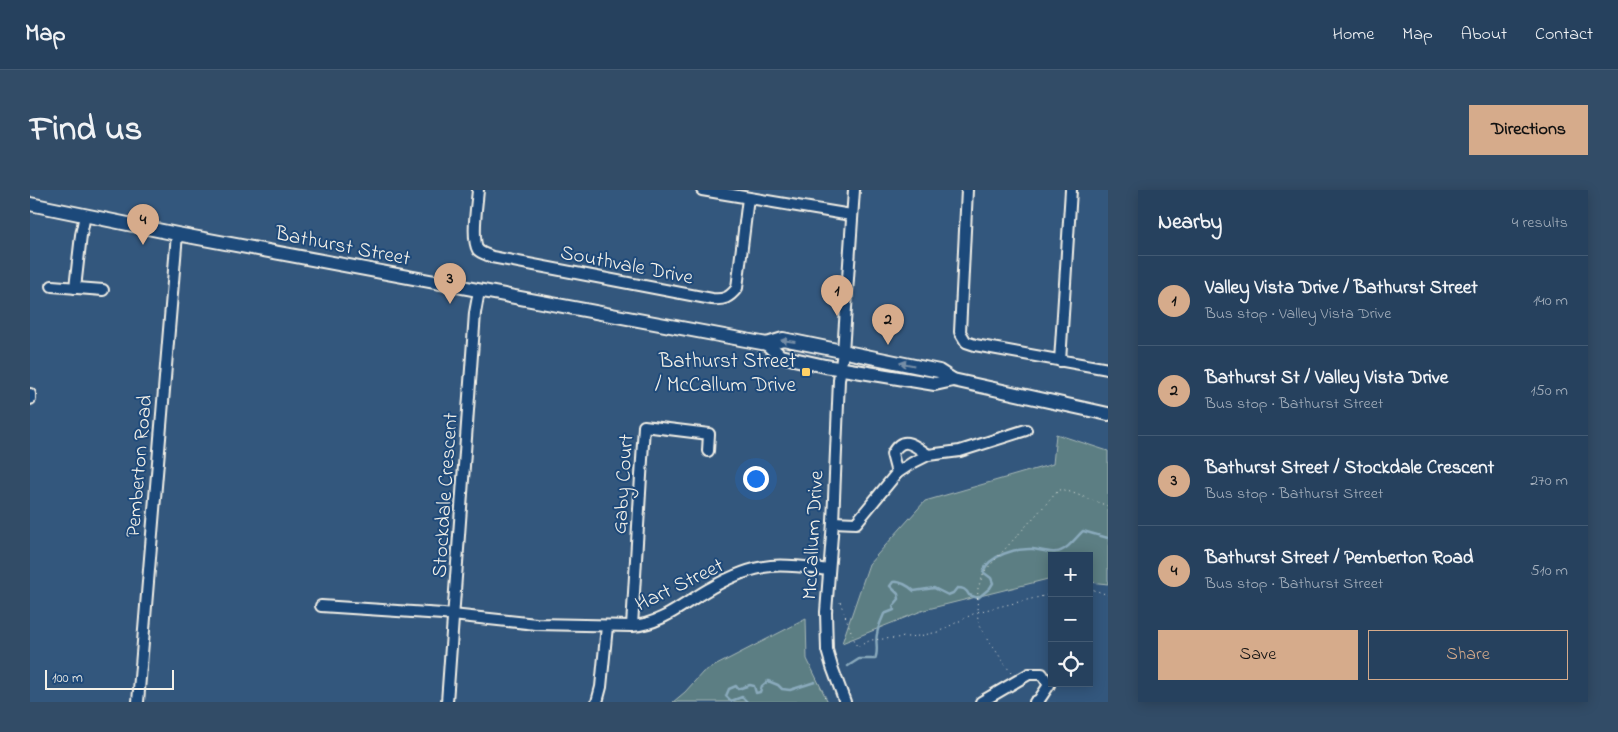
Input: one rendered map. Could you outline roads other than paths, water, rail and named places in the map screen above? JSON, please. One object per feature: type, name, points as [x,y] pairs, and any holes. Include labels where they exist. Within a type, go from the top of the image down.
[{"type":"main road","name":"Bathurst Street","points":[[30,204],[177,234],[767,344],[783,339],[939,370],[952,380],[1108,414]]},
{"type":"main road","name":"Bathurst Street","points":[[767,344],[780,356],[840,368],[935,384],[952,380]]},
{"type":"street","name":"Southvale Drive","points":[[478,190],[476,243],[479,251],[492,257],[724,300],[731,296],[737,288],[748,198]]},
{"type":"street","points":[[702,190],[851,215]]},
{"type":"street","name":"McCallum Drive","points":[[845,702],[827,650],[826,612],[833,522],[840,368],[843,352],[854,190]]},
{"type":"street","points":[[968,190],[960,332],[966,342],[1108,369]]},
{"type":"street","points":[[1060,361],[1071,190]]},
{"type":"street","points":[[75,288],[85,215]]},
{"type":"street","name":"Pemberton Road","points":[[138,702],[177,234]]},
{"type":"street","points":[[52,286],[103,290]]},
{"type":"street","name":"Stockdale Crescent","points":[[447,702],[474,323],[479,290]]},
{"type":"street","points":[[30,394],[30,399]]},
{"type":"street","name":"Gaby Court","points":[[632,626],[644,426],[709,434],[708,451]]},
{"type":"street","points":[[833,522],[856,523],[896,473],[928,455],[960,451],[1026,430]]},
{"type":"street","points":[[896,473],[892,454],[896,446],[905,442],[913,444],[928,455]]},
{"type":"street","name":"Hart Street","points":[[321,606],[470,616],[536,624],[642,626],[674,612],[711,588],[750,571],[772,565],[829,570]]},
{"type":"street","points":[[593,702],[601,687],[607,626]]},
{"type":"street","points":[[981,702],[1029,674],[1042,674],[1049,685],[1038,701]]},
{"type":"waterway","points":[[848,666],[859,659],[875,659],[877,653],[877,631],[884,614],[894,610],[893,606],[899,599],[898,594],[890,586],[893,582],[904,584],[914,591],[934,588],[948,595],[957,588],[961,588],[969,595],[978,598],[993,583],[991,578],[983,572],[986,566],[997,557],[1011,551],[1026,549],[1050,552],[1060,551],[1067,547],[1083,531],[1108,538]]},
{"type":"waterway","points":[[747,702],[742,697],[731,701],[726,696],[729,689],[736,686],[738,689],[750,685],[754,686],[756,693],[760,692],[762,686],[768,681],[782,689],[790,690],[815,682]]},
{"type":"place","name":"Bathurst Street / Pemberton Road","points":[[143,245]]},
{"type":"place","name":"Bathurst Street / Stockdale Crescent","points":[[450,304]]},
{"type":"place","name":"Valley Vista Drive / Bathurst Street","points":[[837,316]]},
{"type":"place","name":"Bathurst St / Valley Vista Drive","points":[[888,345]]},
{"type":"place","name":"Bathurst Street / McCallum Drive","points":[[806,372]]}]
